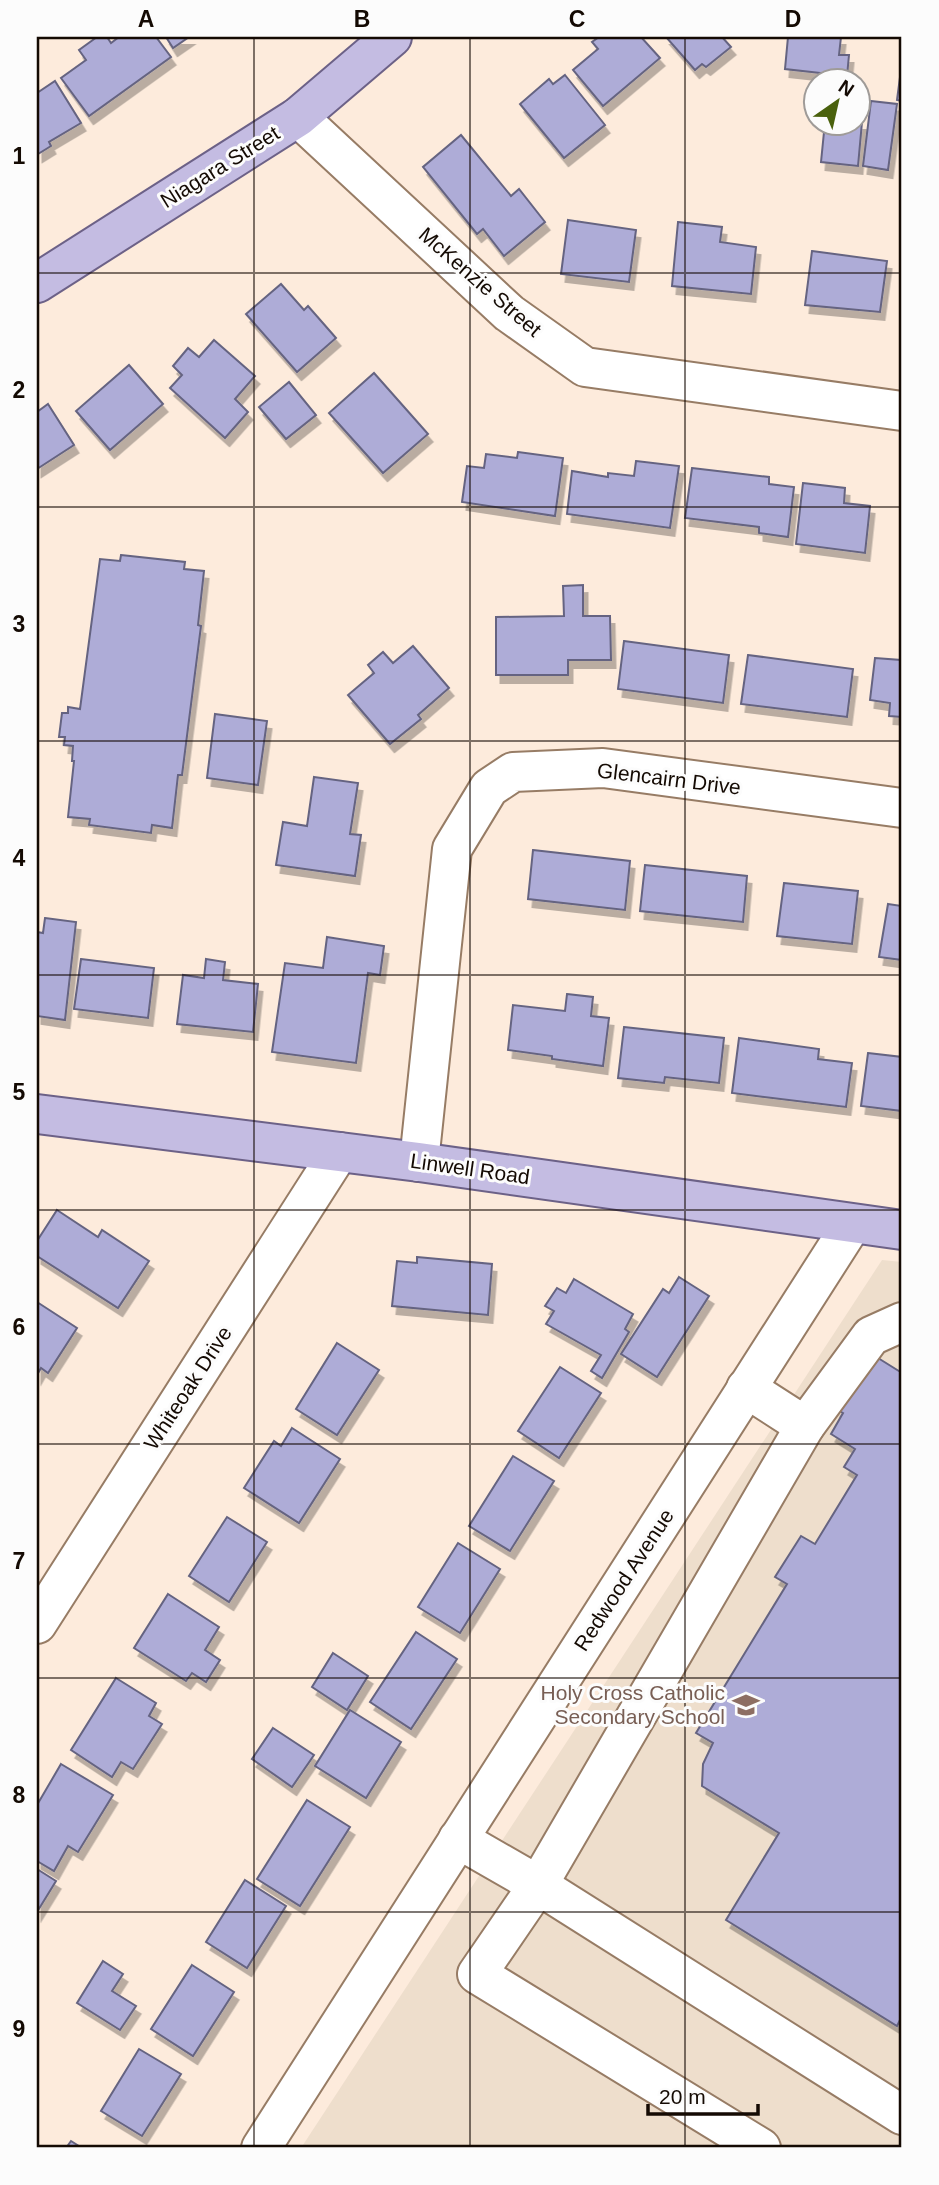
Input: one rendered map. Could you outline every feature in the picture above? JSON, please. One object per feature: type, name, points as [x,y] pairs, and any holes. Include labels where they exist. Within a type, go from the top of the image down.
[{"type":"main road","name":"Niagara Street","points":[[37,283],[298,117],[392,37]]},
{"type":"main road","name":"Linwell Road","points":[[37,1114],[419,1162],[902,1230]]},
{"type":"street","name":"McKenzie Street","points":[[298,117],[509,313],[585,367],[902,411]]},
{"type":"street","name":"Glencairn Drive","points":[[419,1162],[452,849],[489,788],[513,772],[603,768],[902,808]]},
{"type":"street","name":"Whiteoak Drive","points":[[37,1625],[339,1152]]},
{"type":"street","name":"Redwood Avenue","points":[[261,2148],[852,1224]]},
{"type":"street","points":[[761,2148],[477,1974],[538,1885],[805,1426],[871,1336],[902,1322]]},
{"type":"street","points":[[746,1388],[805,1426]]},
{"type":"street","points":[[458,1839],[538,1885],[902,2115]]},
{"type":"shaded area","name":"Holy Cross Catholic Secondary School","points":[[882,1260],[902,1262],[902,2148],[301,2148]]},
{"type":"building","points":[[97,37],[107,37],[111,43],[119,37],[156,37],[171,57],[89,116],[61,78],[86,60],[79,50]]},
{"type":"building","points":[[166,37],[189,37],[173,48]]},
{"type":"building","points":[[599,37],[641,37],[660,58],[603,106],[573,70],[598,49],[592,42]]},
{"type":"building","points":[[666,37],[722,37],[731,47],[706,67],[702,64],[695,70]]},
{"type":"building","points":[[788,37],[841,37],[839,55],[849,55],[848,66],[802,66],[802,71],[785,69]]},
{"type":"building","points":[[902,62],[902,101],[897,100]]},
{"type":"building","points":[[565,75],[605,125],[564,158],[520,104],[549,79],[553,84]]},
{"type":"building","points":[[55,81],[81,123],[49,142],[51,146],[38,154],[37,93]]},
{"type":"building","points":[[872,101],[897,104],[888,170],[863,166],[867,136],[872,136]]},
{"type":"building","points":[[461,135],[511,196],[519,189],[545,222],[504,256],[483,229],[477,234],[423,167]]},
{"type":"building","points":[[824,136],[861,136],[858,166],[821,162]]},
{"type":"building","points":[[568,220],[636,230],[629,282],[561,274]]},
{"type":"building","points":[[678,222],[722,227],[720,242],[756,247],[751,294],[672,286]]},
{"type":"building","points":[[812,251],[887,261],[880,312],[805,305]]},
{"type":"building","points":[[281,284],[304,310],[308,306],[336,338],[297,372],[246,314]]},
{"type":"building","points":[[214,340],[255,376],[235,399],[248,412],[225,438],[170,388],[182,375],[173,366],[188,348],[199,357]]},
{"type":"building","points":[[129,365],[163,404],[110,450],[76,411]]},
{"type":"building","points":[[374,373],[428,434],[383,473],[329,413]]},
{"type":"building","points":[[289,382],[316,415],[286,439],[259,407]]},
{"type":"building","points":[[48,404],[74,445],[37,469],[37,412]]},
{"type":"building","points":[[518,452],[563,458],[555,516],[462,502],[467,466],[484,468],[486,454],[517,458]]},
{"type":"building","points":[[636,461],[679,466],[670,528],[567,514],[572,471],[608,477],[608,473],[634,476]]},
{"type":"building","points":[[692,468],[769,477],[769,484],[794,487],[788,537],[759,533],[759,527],[685,518]]},
{"type":"building","points":[[803,483],[845,488],[844,503],[870,506],[865,553],[796,544]]},
{"type":"building","points":[[121,555],[185,562],[184,569],[204,571],[198,625],[201,626],[182,775],[178,775],[172,828],[152,825],[151,833],[89,825],[90,819],[68,817],[73,746],[64,745],[65,737],[59,737],[62,713],[68,713],[68,707],[80,709],[100,559],[120,561]]},
{"type":"building","points":[[583,585],[583,616],[610,616],[611,660],[568,660],[568,675],[496,675],[496,617],[564,616],[563,586]]},
{"type":"building","points":[[624,641],[729,655],[723,703],[618,689]]},
{"type":"building","points":[[413,646],[449,688],[418,715],[421,719],[390,744],[348,695],[374,673],[368,665],[383,652],[393,663]]},
{"type":"building","points":[[748,655],[853,669],[847,717],[741,704]]},
{"type":"building","points":[[875,658],[901,660],[902,717],[889,716],[890,703],[870,700]]},
{"type":"building","points":[[215,714],[267,721],[258,785],[207,778]]},
{"type":"building","points":[[314,777],[358,783],[350,834],[361,835],[355,876],[276,865],[283,822],[307,826]]},
{"type":"building","points":[[533,850],[630,861],[625,910],[528,899]]},
{"type":"building","points":[[645,865],[747,876],[743,922],[640,911]]},
{"type":"building","points":[[784,883],[858,891],[852,944],[777,936]]},
{"type":"building","points":[[888,904],[902,906],[902,960],[879,957]]},
{"type":"building","points":[[45,918],[76,922],[65,1020],[37,1016],[37,932],[43,933]]},
{"type":"building","points":[[327,937],[384,946],[380,975],[368,973],[356,1063],[272,1052],[285,963],[323,968]]},
{"type":"building","points":[[81,959],[154,968],[148,1018],[74,1009]]},
{"type":"building","points":[[206,959],[225,962],[223,980],[258,984],[253,1032],[177,1024],[183,975],[204,978]]},
{"type":"building","points":[[567,994],[593,997],[591,1016],[609,1018],[603,1066],[508,1050],[513,1005],[565,1011]]},
{"type":"building","points":[[624,1027],[724,1038],[719,1083],[665,1077],[664,1083],[618,1078]]},
{"type":"building","points":[[739,1038],[819,1049],[818,1059],[852,1063],[846,1107],[732,1093]]},
{"type":"building","points":[[868,1053],[902,1057],[902,1111],[861,1106]]},
{"type":"building","points":[[57,1210],[98,1237],[102,1230],[149,1261],[118,1308],[37,1256],[37,1241]]},
{"type":"building","points":[[417,1257],[492,1264],[488,1315],[392,1306],[397,1261],[417,1263]]},
{"type":"building","points":[[679,1277],[709,1296],[657,1377],[621,1354],[663,1289],[669,1293]]},
{"type":"building","points":[[574,1279],[633,1314],[625,1329],[629,1332],[602,1378],[591,1371],[601,1355],[546,1324],[554,1311],[545,1306],[557,1288],[566,1293]]},
{"type":"building","points":[[37,1302],[77,1328],[48,1373],[41,1368],[37,1375]]},
{"type":"building","points":[[337,1343],[379,1370],[337,1435],[296,1409]]},
{"type":"building","points":[[870,1353],[902,1373],[902,2016],[897,2026],[726,1920],[779,1833],[702,1786],[703,1764],[713,1743],[696,1733],[787,1584],[775,1577],[801,1536],[815,1544],[857,1475],[844,1467],[855,1449],[831,1434],[843,1413],[836,1409]]},
{"type":"building","points":[[560,1367],[601,1393],[559,1458],[518,1431]]},
{"type":"building","points":[[292,1428],[340,1459],[299,1523],[244,1488],[274,1441],[281,1446]]},
{"type":"building","points":[[513,1456],[554,1481],[510,1551],[469,1526]]},
{"type":"building","points":[[227,1517],[267,1542],[229,1602],[189,1576]]},
{"type":"building","points":[[458,1543],[500,1569],[460,1633],[418,1607]]},
{"type":"building","points":[[168,1594],[219,1627],[205,1650],[220,1660],[206,1682],[192,1673],[186,1681],[134,1648]]},
{"type":"building","points":[[416,1632],[457,1659],[411,1729],[370,1702]]},
{"type":"building","points":[[333,1653],[368,1676],[347,1710],[312,1687]]},
{"type":"building","points":[[116,1678],[156,1703],[149,1716],[162,1724],[133,1769],[121,1762],[112,1777],[71,1750]]},
{"type":"building","points":[[350,1710],[401,1742],[366,1798],[315,1766]]},
{"type":"building","points":[[273,1728],[314,1755],[292,1787],[252,1759]]},
{"type":"building","points":[[61,1764],[113,1795],[78,1852],[68,1846],[54,1871],[37,1861],[37,1805]]},
{"type":"building","points":[[307,1800],[350,1827],[300,1906],[257,1879]]},
{"type":"building","points":[[37,1869],[56,1881],[37,1912]]},
{"type":"building","points":[[245,1880],[286,1906],[247,1968],[206,1942]]},
{"type":"building","points":[[103,1961],[123,1974],[112,1991],[136,2006],[120,2030],[77,2003]]},
{"type":"building","points":[[192,1965],[234,1992],[193,2056],[151,2029]]},
{"type":"building","points":[[139,2049],[181,2074],[142,2136],[101,2111]]},
{"type":"building","points":[[71,2141],[82,2148],[66,2148]]},
{"type":"place","name":"Holy Cross Catholic Secondary School","points":[[746,1705]]}]
